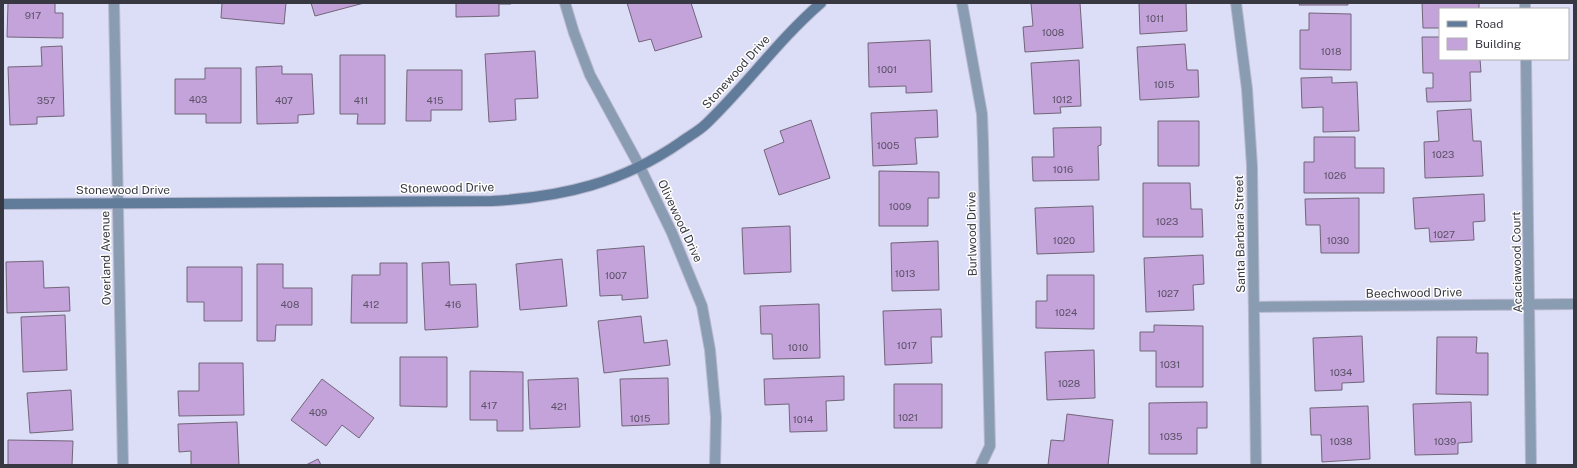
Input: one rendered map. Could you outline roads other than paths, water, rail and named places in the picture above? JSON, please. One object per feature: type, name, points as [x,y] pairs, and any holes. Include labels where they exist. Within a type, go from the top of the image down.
[{"type":"street","name":"Overland Avenue","points":[[114,3],[123,465]]},
{"type":"street","name":"Olivewood Drive","points":[[565,3],[574,33],[590,75],[640,167],[672,233],[702,306],[710,350],[716,417],[715,465]]},
{"type":"street","name":"Stonewood Drive","points":[[3,204],[523,199],[582,189],[640,167],[668,151],[705,126],[768,55],[804,17],[821,3]]},
{"type":"street","name":"Burlwood Drive","points":[[962,3],[982,114],[990,446],[981,465]]},
{"type":"street","name":"Santa Barbara Street","points":[[1236,3],[1247,90],[1252,166],[1256,465]]},
{"type":"street","name":"Acaciawood Court","points":[[1526,60],[1531,465]]},
{"type":"street","name":"Beechwood Drive","points":[[1254,307],[1574,304]]}]
